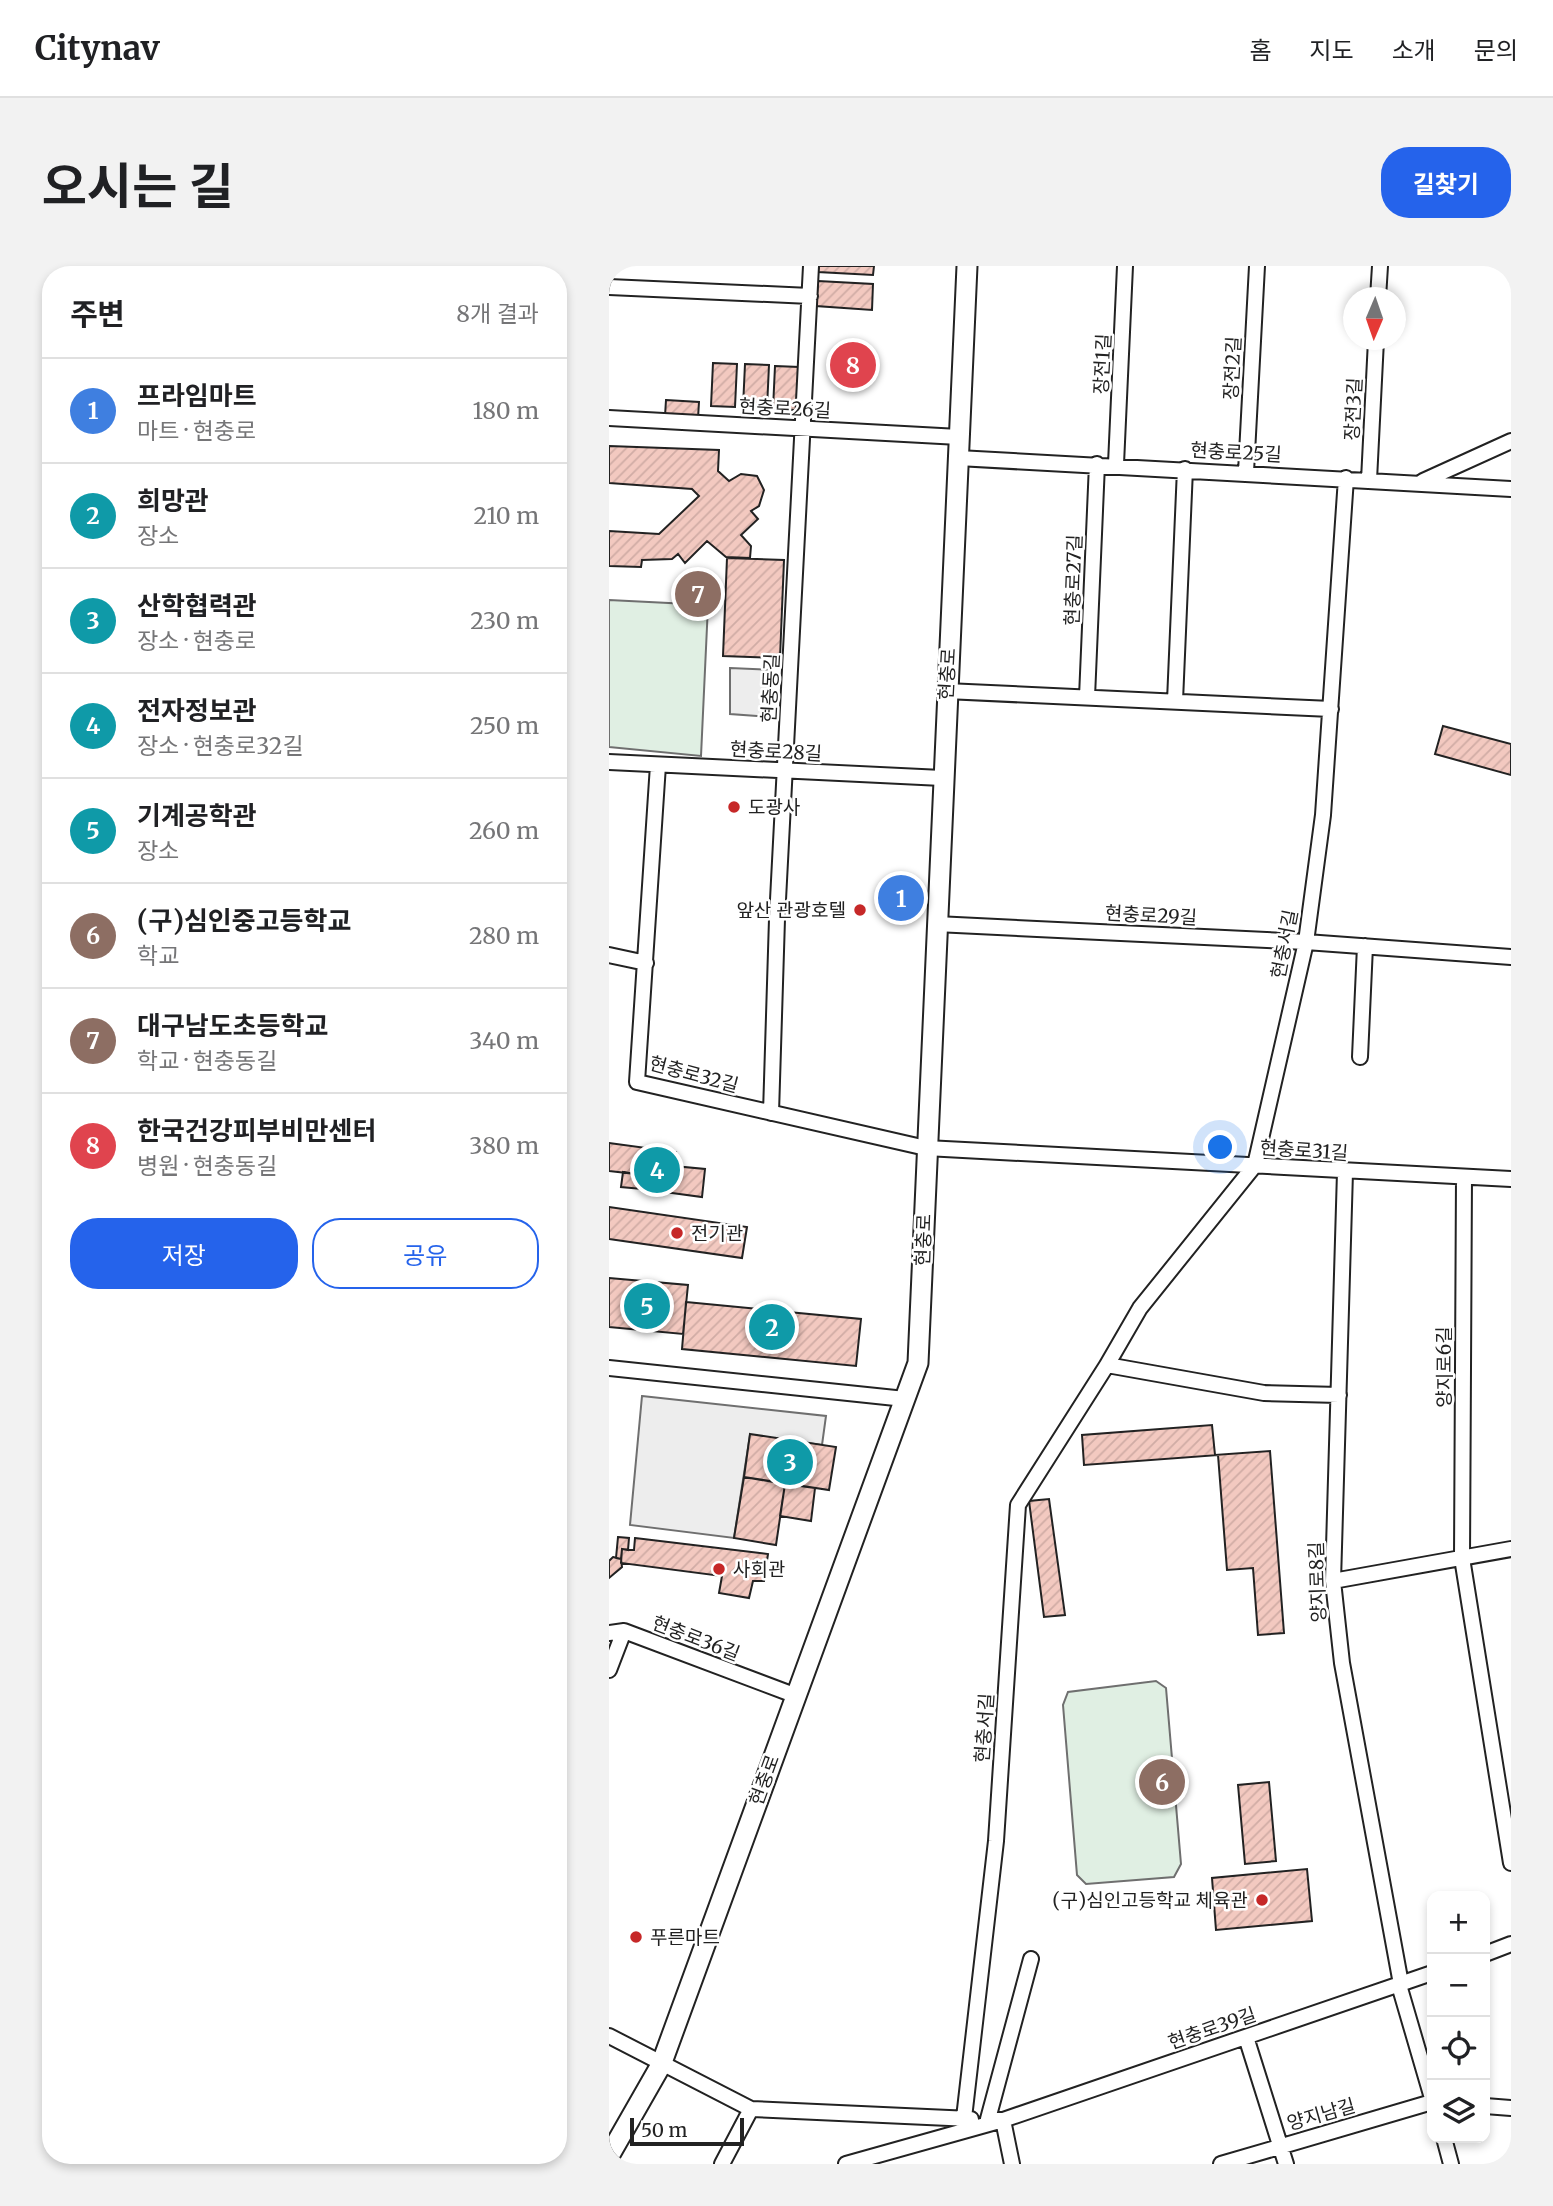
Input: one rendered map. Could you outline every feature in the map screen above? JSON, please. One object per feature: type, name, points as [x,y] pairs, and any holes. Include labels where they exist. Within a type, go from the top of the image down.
[{"type":"main road","name":"현충로","points":[[609,2156],[662,2063],[794,1695],[918,1363],[942,778],[967,266]]},
{"type":"street","name":"현충동길","points":[[771,1113],[785,771],[811,266]]},
{"type":"street","name":"장전1길","points":[[1116,464],[1125,266]]},
{"type":"street","name":"장전2길","points":[[1246,472],[1257,266]]},
{"type":"street","points":[[1379,287],[1380,266]]},
{"type":"street","points":[[609,287],[810,296]]},
{"type":"street","name":"장전3길","points":[[1369,480],[1376,350]]},
{"type":"street","name":"현충로26길","points":[[609,418],[959,437]]},
{"type":"street","points":[[1418,483],[1511,442]]},
{"type":"street","name":"현충로25길","points":[[958,458],[1116,464],[1511,489]]},
{"type":"street","name":"현충로27길","points":[[1087,697],[1097,464]]},
{"type":"street","points":[[1175,701],[1185,469]]},
{"type":"street","name":"현충서길","points":[[964,2118],[996,1841],[1018,1505],[1140,1308],[1255,1166],[1306,942],[1323,815],[1346,478]]},
{"type":"street","points":[[946,691],[1331,709]]},
{"type":"street","name":"현충로28길","points":[[609,762],[942,778]]},
{"type":"street","name":"현충로32길","points":[[659,765],[637,1082],[926,1148]]},
{"type":"street","name":"현충로29길","points":[[936,924],[1306,942],[1511,957]]},
{"type":"street","points":[[1360,1057],[1365,946]]},
{"type":"street","points":[[609,955],[646,963]]},
{"type":"street","name":"현충로31길","points":[[926,1148],[1511,1179]]},
{"type":"street","name":"양지로8길","points":[[1345,1172],[1333,1581],[1342,1663],[1400,1984],[1427,2082]]},
{"type":"street","name":"양지로6길","points":[[1464,1177],[1462,1558],[1511,1863]]},
{"type":"street","points":[[1107,1365],[1264,1393],[1339,1395]]},
{"type":"street","points":[[609,1368],[905,1399]]},
{"type":"street","points":[[1333,1581],[1511,1549]]},
{"type":"street","name":"현충로36길","points":[[609,1670],[617,1632],[794,1695]]},
{"type":"street","points":[[1490,1952],[1511,1944]]},
{"type":"street","points":[[988,2119],[1031,1959]]},
{"type":"street","name":"현충로39길","points":[[846,2164],[1003,2120],[1427,1975]]},
{"type":"street","name":"현충로39길","points":[[609,2036],[751,2109],[1003,2120]]},
{"type":"street","points":[[1246,2037],[1286,2164]]},
{"type":"street","name":"양지남길","points":[[1221,2164],[1427,2102]]},
{"type":"street","points":[[1490,2106],[1511,2108]]},
{"type":"street","points":[[722,2164],[751,2109]]},
{"type":"street","points":[[1003,2120],[1012,2164]]},
{"type":"street","points":[[1445,2143],[1451,2164]]},
{"type":"green space","points":[[609,600],[708,605],[701,756],[609,747]]},
{"type":"green space","points":[[1156,1681],[1166,1688],[1181,1864],[1174,1877],[1086,1884],[1077,1875],[1063,1705],[1068,1692]]},
{"type":"shaded area","points":[[730,668],[772,670],[770,717],[730,714]]},
{"type":"shaded area","points":[[642,1396],[826,1416],[822,1445],[750,1435],[734,1538],[630,1525]]},
{"type":"building","points":[[819,266],[874,266],[873,275],[818,272]]},
{"type":"building","points":[[818,281],[873,284],[872,310],[816,306]]},
{"type":"building","points":[[713,363],[737,364],[735,407],[711,406]]},
{"type":"building","points":[[745,364],[769,365],[767,408],[743,407]]},
{"type":"building","points":[[775,366],[799,367],[797,410],[773,409]]},
{"type":"building","points":[[666,400],[699,402],[698,418],[665,416]]},
{"type":"building","points":[[609,446],[719,450],[718,471],[729,481],[741,474],[757,476],[764,490],[759,506],[751,511],[758,519],[741,535],[751,546],[750,558],[726,557],[707,541],[685,563],[678,554],[672,559],[642,560],[641,567],[609,566],[609,531],[659,534],[699,496],[692,489],[609,483]]},
{"type":"building","points":[[727,558],[784,560],[780,658],[723,656]]},
{"type":"building","points":[[1443,726],[1511,744],[1511,775],[1435,754]]},
{"type":"building","points":[[609,1143],[676,1152],[674,1166],[705,1169],[702,1197],[642,1189],[644,1175],[609,1171]]},
{"type":"building","points":[[623,1172],[644,1175],[642,1189],[621,1187]]},
{"type":"building","name":"전기관","points":[[609,1207],[747,1227],[742,1258],[609,1239]]},
{"type":"building","points":[[609,1278],[688,1285],[683,1334],[609,1327]]},
{"type":"building","points":[[686,1302],[861,1319],[856,1366],[682,1349]]},
{"type":"building","points":[[1212,1425],[1215,1455],[1270,1451],[1284,1633],[1258,1635],[1253,1568],[1227,1570],[1218,1455],[1084,1465],[1082,1435]]},
{"type":"building","points":[[750,1434],[836,1447],[829,1490],[744,1477]]},
{"type":"building","points":[[744,1477],[785,1484],[776,1545],[734,1538]]},
{"type":"building","points":[[785,1484],[815,1488],[811,1521],[780,1516]]},
{"type":"building","points":[[1049,1499],[1065,1615],[1044,1617],[1029,1501]]},
{"type":"building","points":[[618,1537],[629,1538],[628,1550],[622,1549],[621,1559],[616,1558]]},
{"type":"building","name":"사회관","points":[[635,1538],[768,1554],[764,1581],[753,1581],[749,1598],[719,1593],[722,1576],[621,1563],[622,1549],[634,1550]]},
{"type":"building","points":[[613,1557],[621,1559],[622,1567],[609,1578],[609,1561]]},
{"type":"building","points":[[1269,1782],[1276,1861],[1245,1864],[1238,1785]]},
{"type":"building","name":"(구)심인고등학교 체육관","points":[[1307,1869],[1312,1921],[1216,1930],[1212,1878]]},
{"type":"place","name":"한국건강피부비만센터","points":[[853,365]]},
{"type":"place","name":"대구남도초등학교","points":[[698,594]]},
{"type":"place","name":"도광사","points":[[734,807]]},
{"type":"place","name":"프라임마트","points":[[901,898]]},
{"type":"place","name":"앞산 관광호텔","points":[[860,910]]},
{"type":"place","name":"전자정보관","points":[[657,1170]]},
{"type":"place","name":"전기관","points":[[677,1233]]},
{"type":"place","name":"기계공학관","points":[[647,1306]]},
{"type":"place","name":"희망관","points":[[772,1327]]},
{"type":"place","name":"산학협력관","points":[[790,1462]]},
{"type":"place","name":"사회관","points":[[719,1569]]},
{"type":"place","name":"(구)심인중고등학교","points":[[1162,1782]]},
{"type":"place","name":"(구)심인고등학교 체육관","points":[[1262,1900]]},
{"type":"place","name":"푸른마트","points":[[636,1937]]}]
